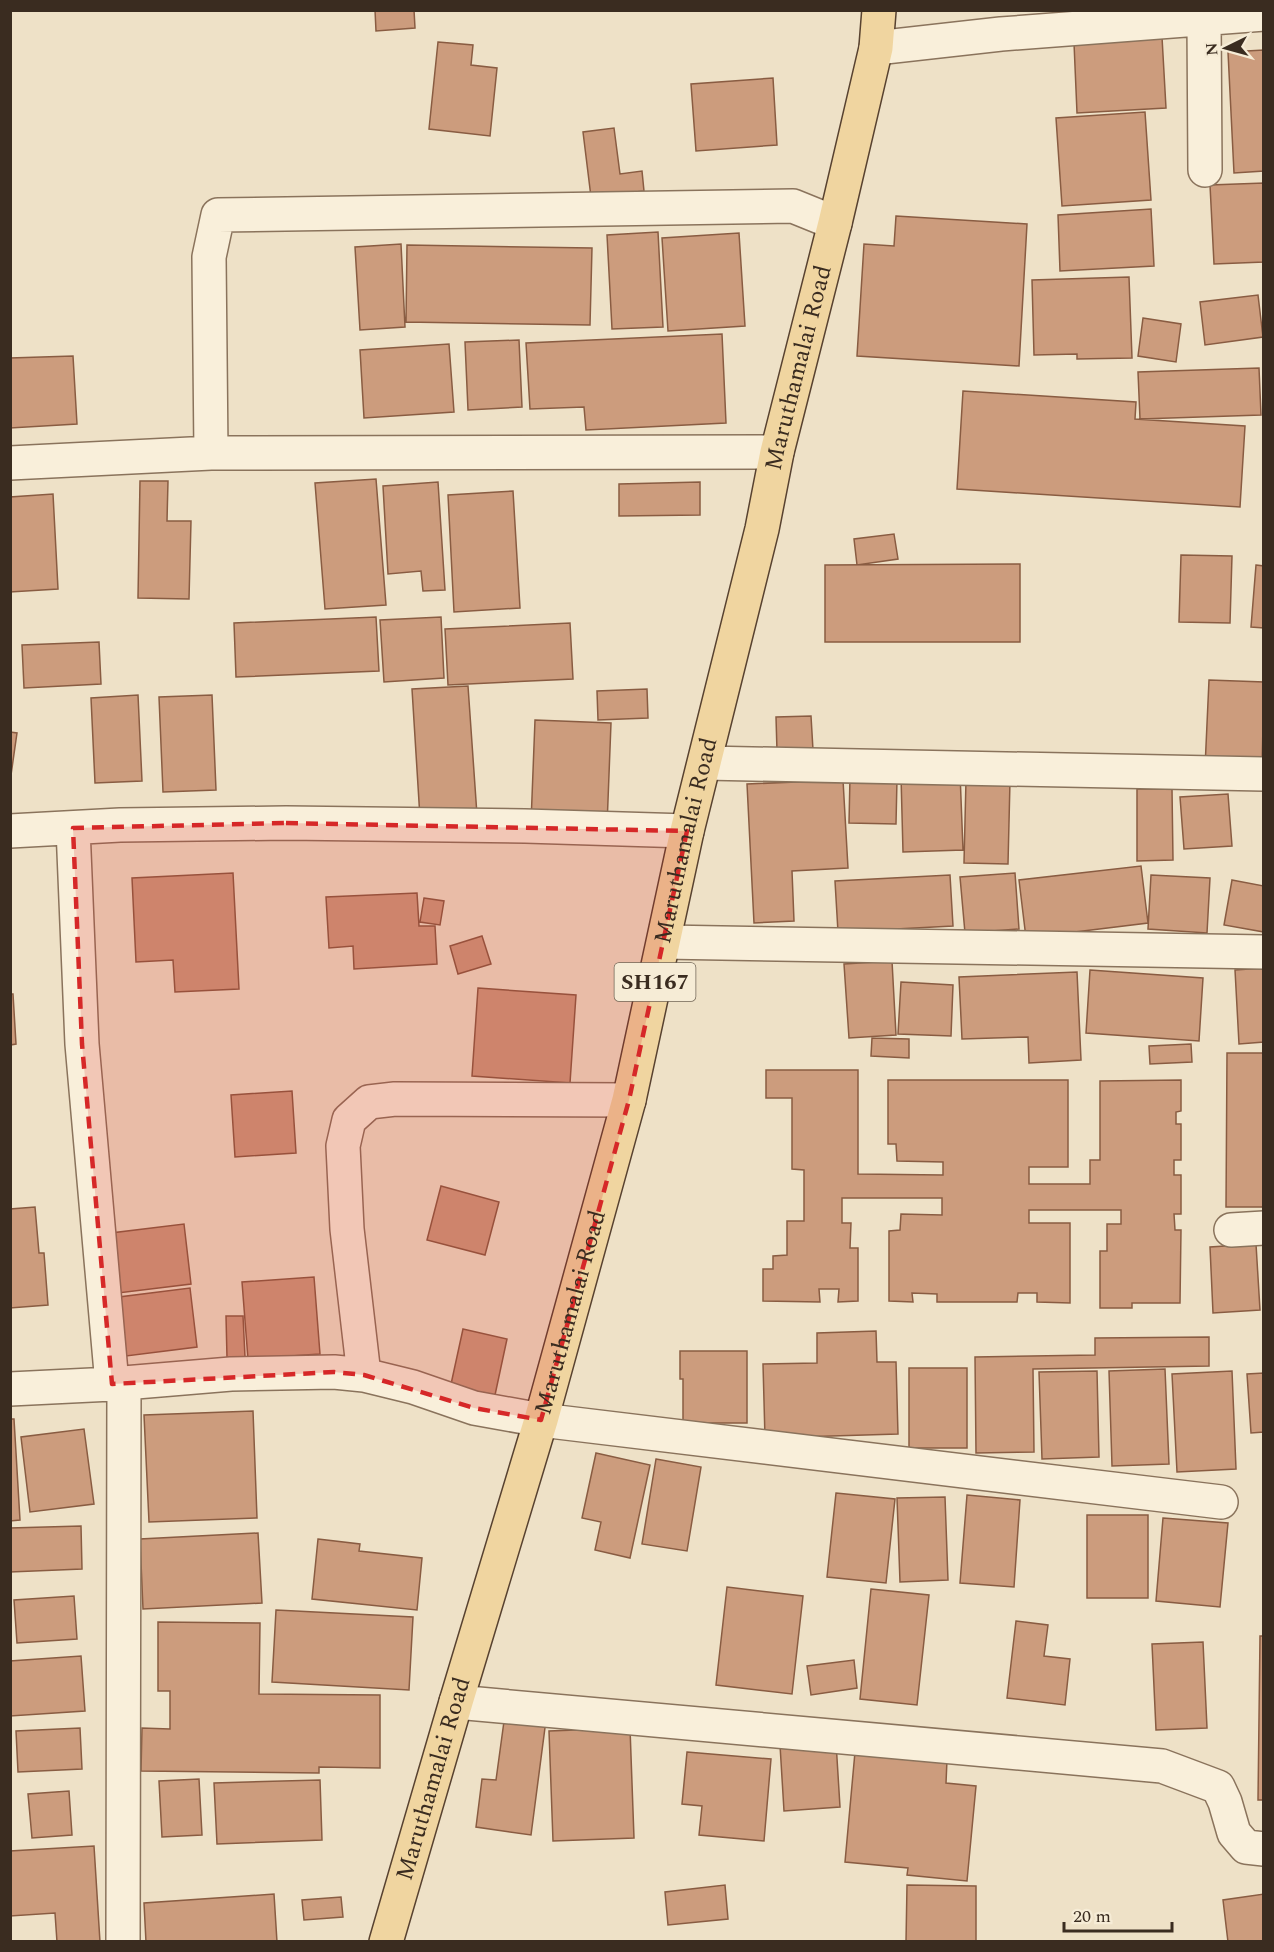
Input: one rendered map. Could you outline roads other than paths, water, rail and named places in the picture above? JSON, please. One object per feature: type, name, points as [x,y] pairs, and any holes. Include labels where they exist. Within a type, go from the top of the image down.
[{"type":"main road","name":"Maruthamalai Road","points":[[386,1941],[540,1420],[629,1100],[687,831],[762,529],[777,452],[835,223],[876,48],[879,10]]},
{"type":"street","points":[[876,48],[1001,34],[1263,14]]},
{"type":"street","points":[[1204,20],[1206,170]]},
{"type":"street","points":[[211,453],[209,257],[218,215],[793,206],[835,223]]},
{"type":"street","points":[[10,463],[211,453],[777,452]]},
{"type":"street","points":[[705,763],[1263,774]]},
{"type":"street","points":[[10,831],[132,825],[286,823],[687,831]]},
{"type":"street","points":[[73,828],[82,1044],[118,1384],[123,1941]]},
{"type":"street","points":[[664,942],[1263,952]]},
{"type":"street","points":[[364,1375],[346,1205],[343,1146],[349,1120],[369,1102],[395,1099],[629,1100]]},
{"type":"street","points":[[1231,1230],[1263,1228]]},
{"type":"street","points":[[10,1389],[118,1384],[231,1374],[334,1372],[364,1375],[413,1387],[474,1408],[540,1420],[1221,1502]]},
{"type":"street","points":[[456,1702],[1162,1766],[1218,1787],[1234,1833],[1246,1847],[1263,1849]]}]
